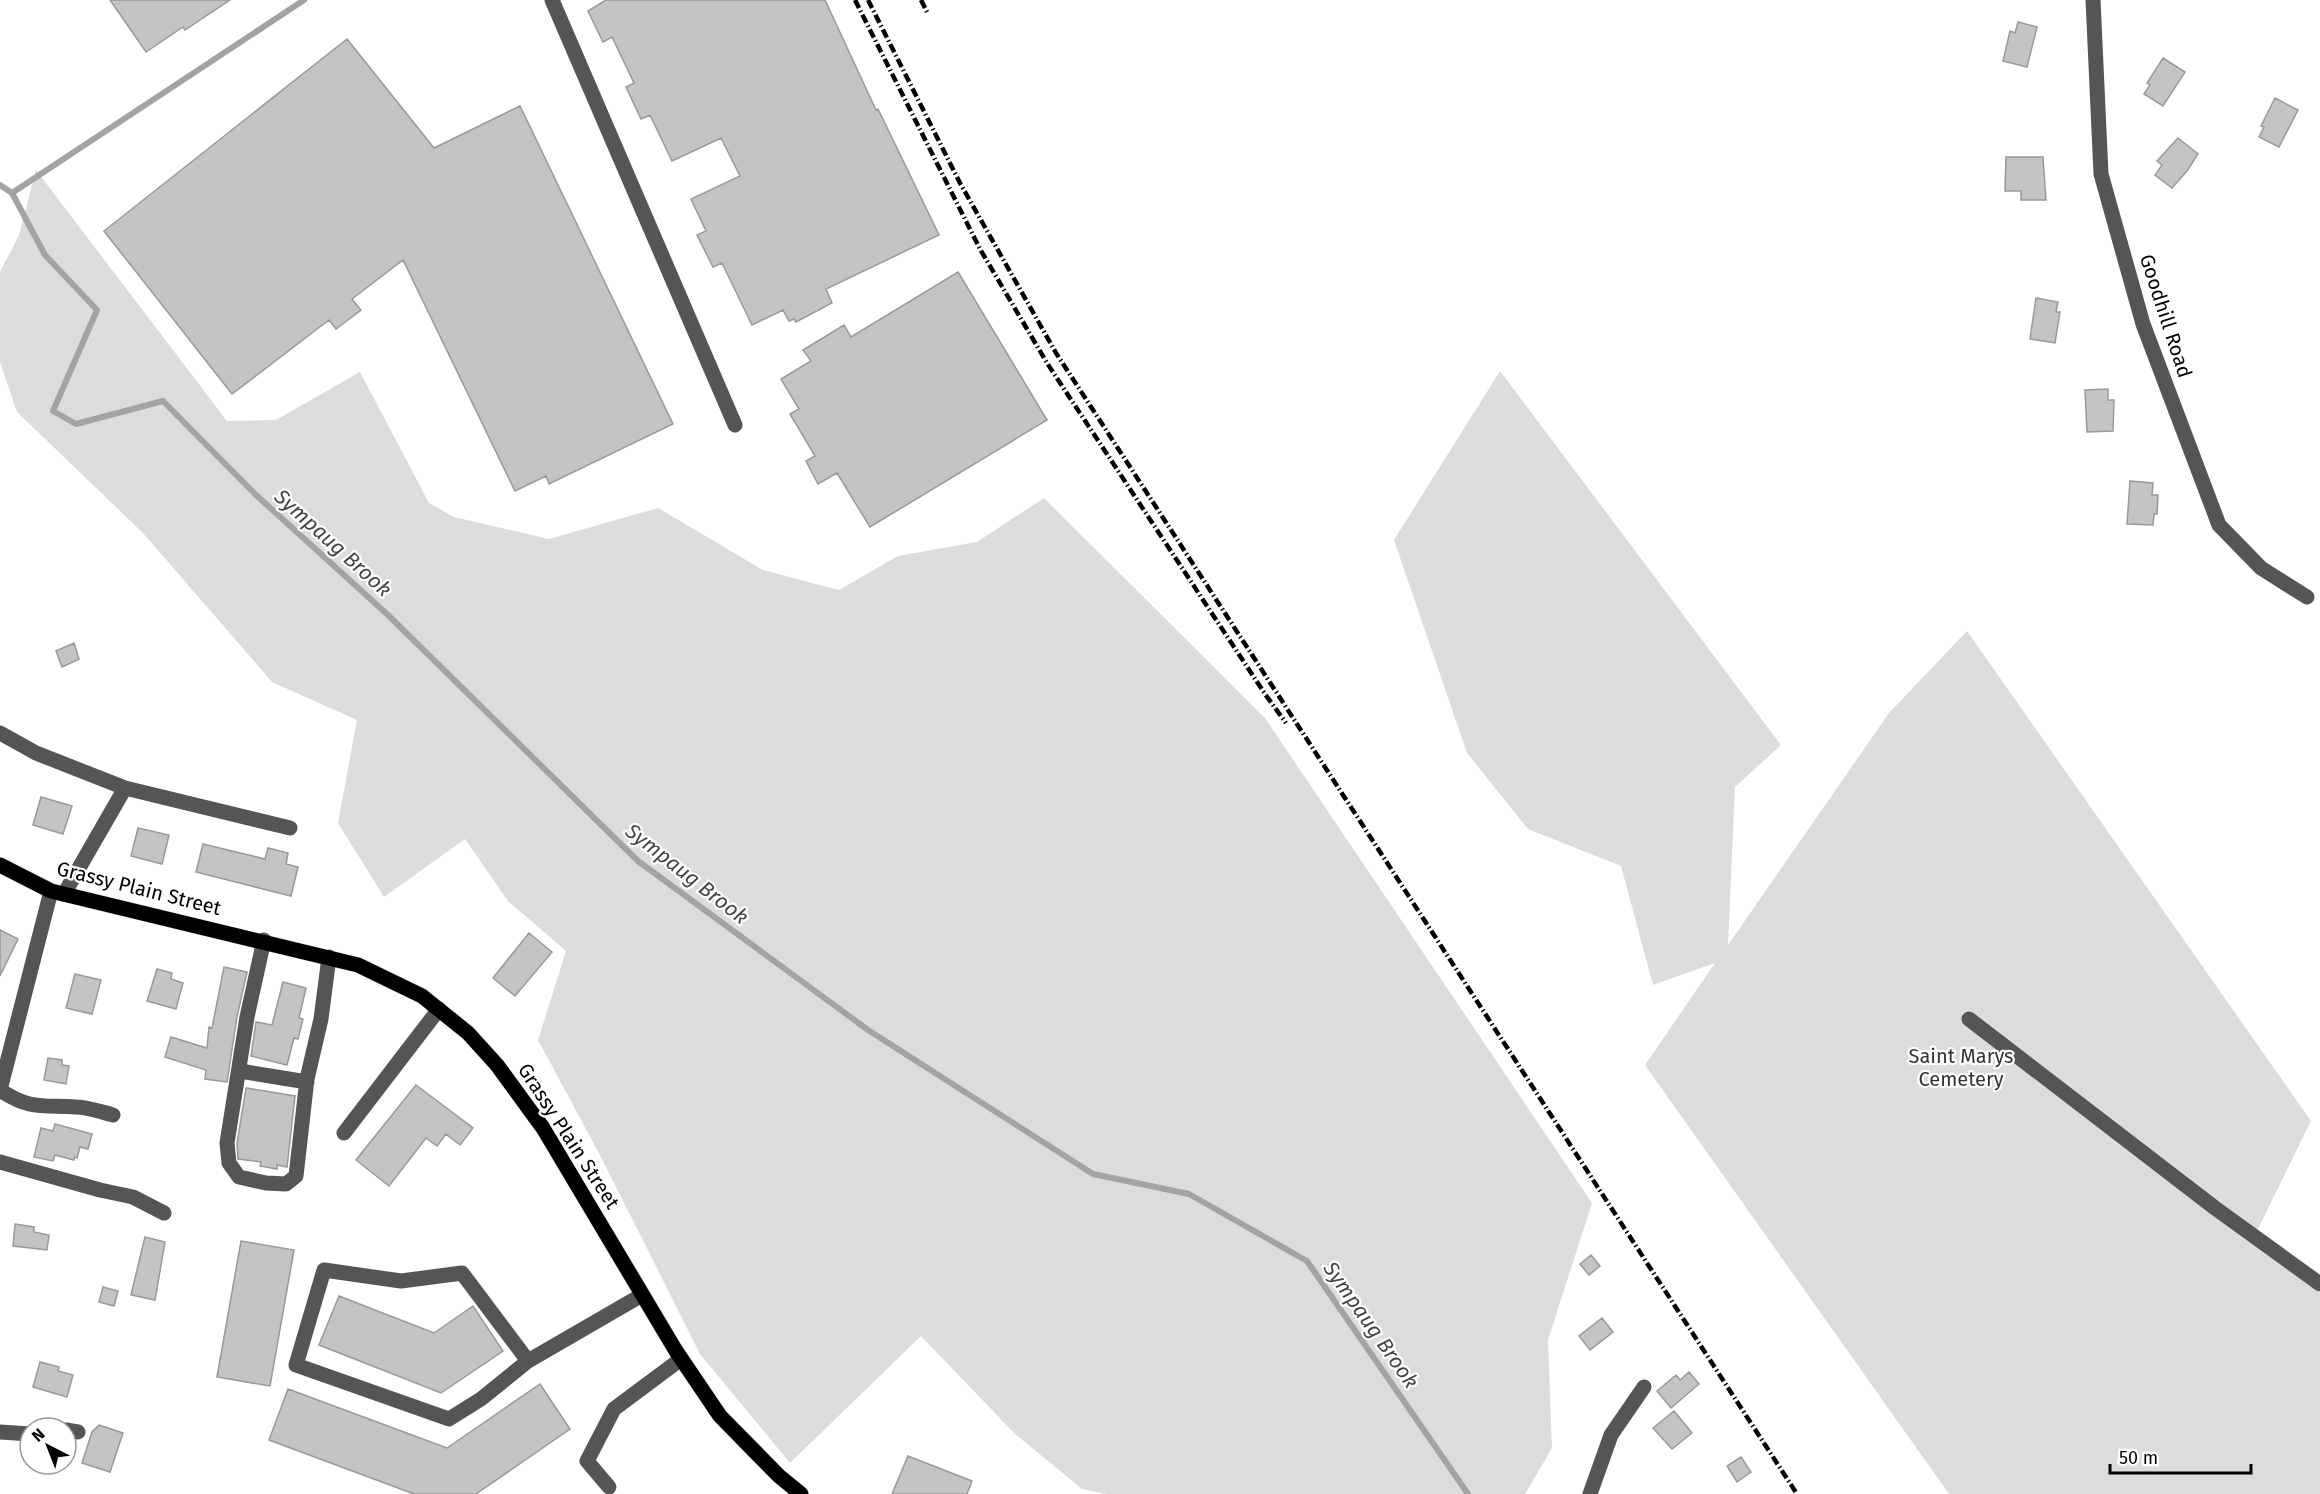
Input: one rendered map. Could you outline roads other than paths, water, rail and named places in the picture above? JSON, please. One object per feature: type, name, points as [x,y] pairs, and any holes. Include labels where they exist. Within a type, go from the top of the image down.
[{"type":"main road","name":"Grassy Plain Street","points":[[0,865],[58,892],[264,940],[358,965],[422,996],[439,1009],[468,1033],[497,1065],[543,1128],[681,1359],[720,1416],[784,1489],[801,1494]]},
{"type":"street","points":[[552,0],[735,425]]},
{"type":"street","name":"Goodhill Road","points":[[2093,0],[2101,174],[2143,324],[2219,525],[2261,568],[2307,597]]},
{"type":"street","points":[[0,733],[36,753],[125,788],[290,828]]},
{"type":"street","points":[[113,1115],[79,1107],[41,1106],[18,1102],[0,1090],[58,892],[125,788]]},
{"type":"street","points":[[264,940],[248,1017],[227,1143],[229,1163],[239,1177],[266,1183],[286,1184],[296,1176],[307,1082],[321,1019],[329,957]]},
{"type":"street","points":[[344,1133],[439,1009]]},
{"type":"street","points":[[1969,1020],[2215,1208],[2320,1284]]},
{"type":"street","points":[[240,1071],[307,1082]]},
{"type":"street","points":[[0,1162],[133,1197],[164,1213]]},
{"type":"street","points":[[528,1361],[462,1274],[401,1281],[324,1270],[296,1365],[449,1419],[481,1399],[528,1361],[642,1295]]},
{"type":"street","points":[[609,1487],[587,1461],[614,1409],[681,1359]]},
{"type":"street","points":[[1590,1494],[1611,1436],[1644,1387]]},
{"type":"street","points":[[0,1432],[18,1433]]},
{"type":"waterway","points":[[12,193],[304,0]]},
{"type":"waterway","name":"Sympaug Brook","points":[[0,185],[12,193],[45,255],[97,310],[53,411],[76,424],[163,401],[255,494],[388,615],[638,861],[868,1030],[1093,1174],[1189,1194],[1307,1261],[1468,1494]]},
{"type":"railway","points":[[855,0],[980,249],[1047,363],[1286,723]]},
{"type":"railway","points":[[868,0],[960,183],[1056,353],[1797,1494]]},
{"type":"railway","points":[[921,0],[927,12]]},
{"type":"park label","name":"Saint Marys Cemetery","points":[[1961,1068]]}]
